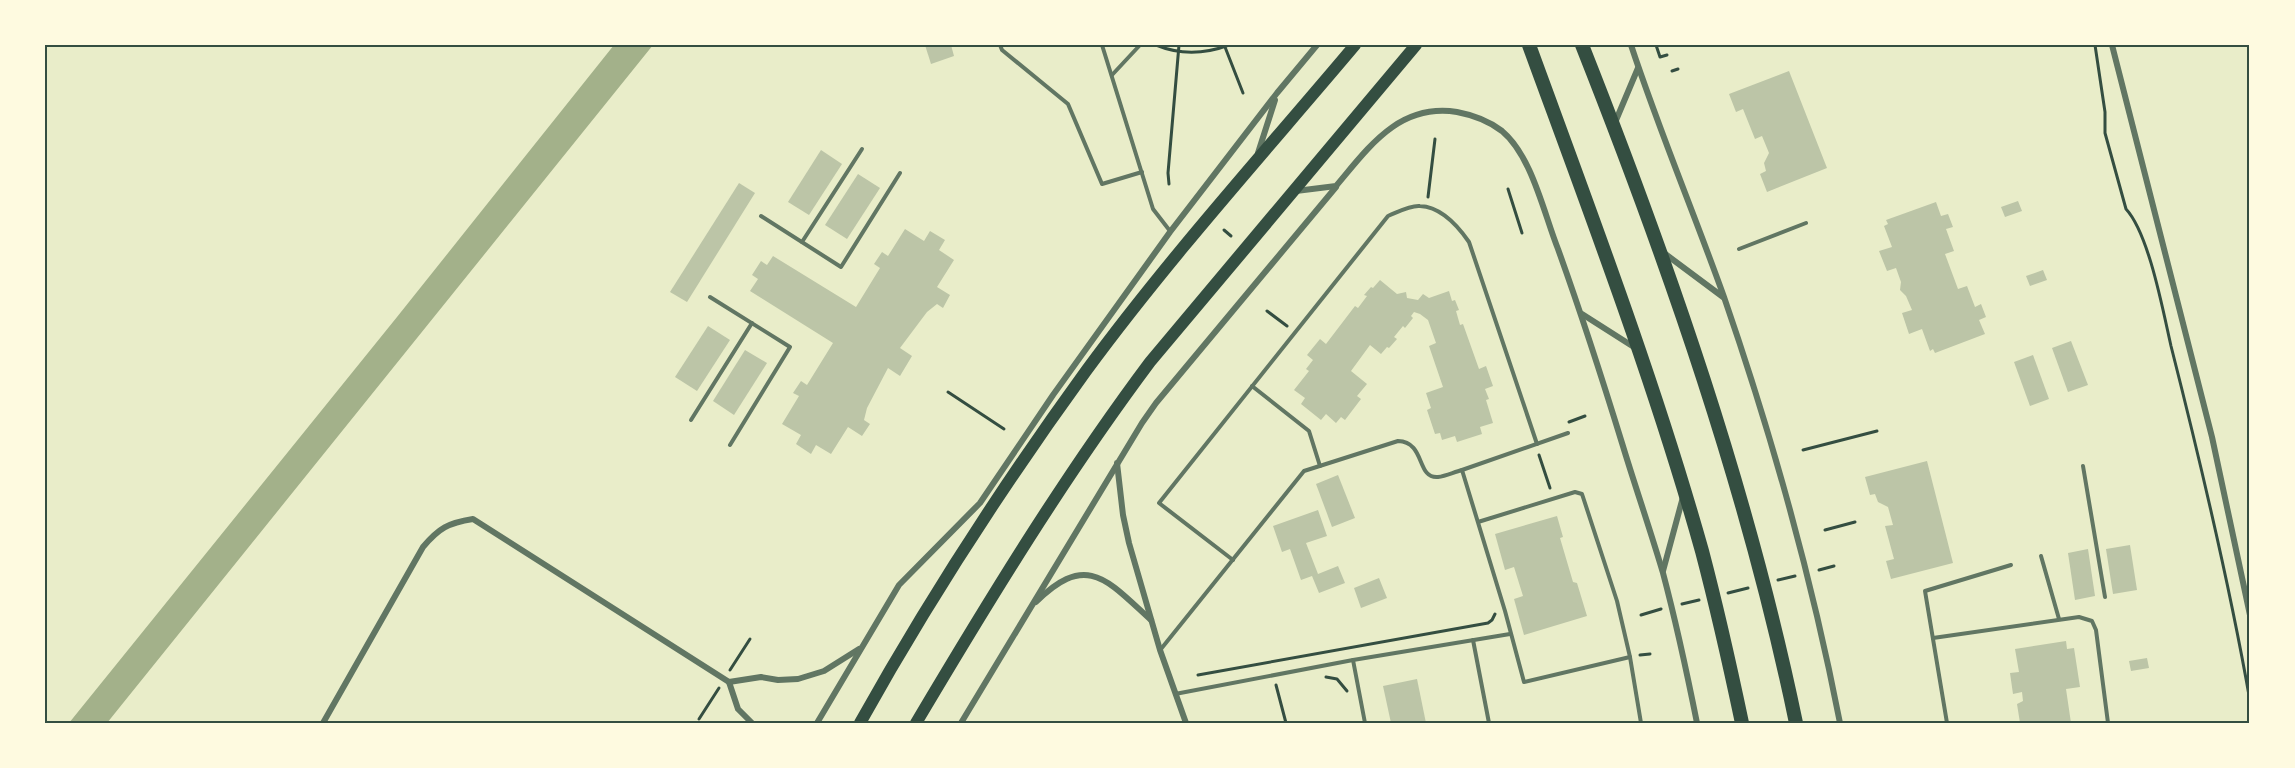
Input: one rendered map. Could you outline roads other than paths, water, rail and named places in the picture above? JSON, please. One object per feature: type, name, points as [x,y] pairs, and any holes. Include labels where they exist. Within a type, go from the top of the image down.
[{"type":"main road","points":[[860,723],[947,576],[1087,370],[1161,276],[1355,45]]},
{"type":"main road","points":[[916,723],[998,588],[1150,362],[1416,45]]},
{"type":"main road","points":[[1529,45],[1638,350],[1684,493],[1713,597],[1742,723]]},
{"type":"main road","points":[[1582,45],[1659,249],[1736,480],[1764,584],[1797,723]]},
{"type":"street","points":[[980,503],[1053,395],[1170,232],[1317,45]]},
{"type":"street","points":[[1631,45],[1724,298],[1778,469],[1806,574],[1840,723]]},
{"type":"street","points":[[2112,45],[2212,437],[2250,615]]},
{"type":"street","points":[[1614,125],[1638,68]]},
{"type":"street","points":[[1254,165],[1277,93]]},
{"type":"street","points":[[961,723],[1117,463],[1156,403],[1336,186],[1380,137],[1411,116],[1428,111],[1447,111],[1474,116],[1489,122],[1510,140],[1536,186],[1581,314],[1662,572],[1697,723]]},
{"type":"street","points":[[1292,192],[1336,186]]},
{"type":"street","points":[[1659,249],[1724,298]]},
{"type":"street","points":[[1581,314],[1638,350]]},
{"type":"street","points":[[1117,463],[1123,515],[1160,650],[1186,723]]},
{"type":"street","points":[[817,723],[899,585],[980,503],[1010,481]]},
{"type":"street","points":[[1662,572],[1684,493]]},
{"type":"street","points":[[323,723],[423,548],[437,531],[454,522],[473,519],[729,682],[738,709],[752,723]]},
{"type":"street","points":[[1029,609],[1063,579],[1074,575],[1089,576],[1115,587],[1151,620]]},
{"type":"street","points":[[729,682],[761,677],[778,680],[798,679],[824,671],[862,647]]},
{"type":"lane","points":[[1000,45],[1002,50],[1068,104],[1102,184],[1142,172]]},
{"type":"lane","points":[[1102,45],[1153,209],[1170,232]]},
{"type":"lane","points":[[1112,75],[1140,45]]},
{"type":"lane","points":[[802,242],[862,148]]},
{"type":"lane","points":[[761,216],[841,267],[900,173]]},
{"type":"lane","points":[[1233,560],[1159,503],[1389,216],[1413,207],[1427,207],[1453,222],[1469,242],[1537,444]]},
{"type":"lane","points":[[1739,249],[1806,223]]},
{"type":"lane","points":[[710,297],[790,347],[730,445]]},
{"type":"lane","points":[[691,420],[752,323]]},
{"type":"lane","points":[[1252,386],[1310,431],[1320,466]]},
{"type":"lane","points":[[1160,650],[1304,471],[1404,441],[1413,445],[1427,473],[1439,477],[1568,433]]},
{"type":"lane","points":[[2083,466],[2105,597]]},
{"type":"lane","points":[[1462,470],[1524,682],[1630,657]]},
{"type":"lane","points":[[1478,522],[1579,492],[1584,498],[1617,601],[1630,657],[1641,723]]},
{"type":"lane","points":[[2042,556],[2059,619]]},
{"type":"lane","points":[[1947,723],[1924,591],[2011,565]]},
{"type":"lane","points":[[1933,639],[2059,619],[2087,618],[2092,621],[2096,630],[2108,723]]},
{"type":"lane","points":[[1175,694],[1353,660],[1510,634]]},
{"type":"lane","points":[[1473,640],[1490,723]]},
{"type":"lane","points":[[1353,660],[1365,723]]}]
